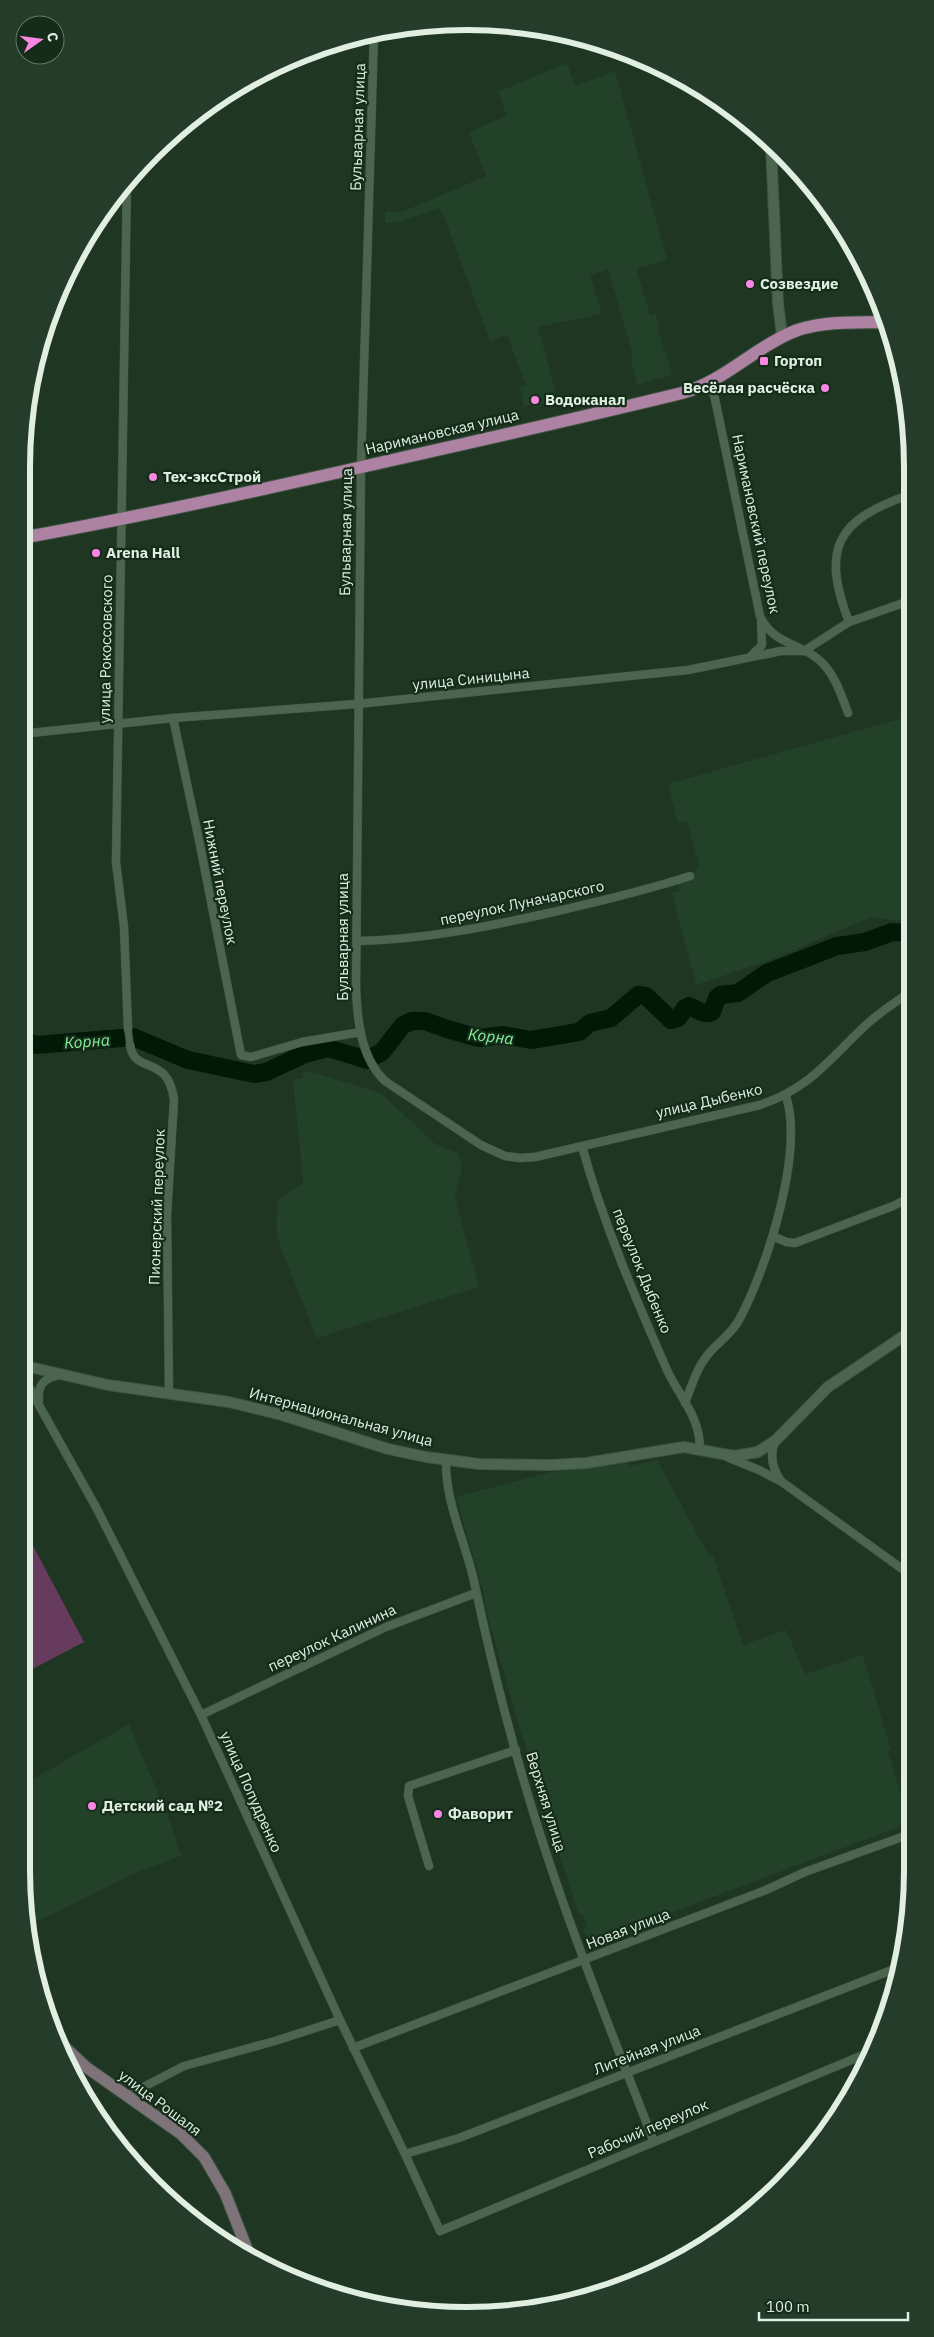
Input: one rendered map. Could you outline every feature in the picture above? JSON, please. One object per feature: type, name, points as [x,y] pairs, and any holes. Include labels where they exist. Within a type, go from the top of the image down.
[{"type":"main road","name":"Наримановская улица","points":[[30,536],[123,519],[361,468],[686,392],[710,383],[782,336],[816,326],[879,322]]},
{"type":"main road","name":"улица Рошаля","points":[[70,2052],[126,2096],[181,2134],[204,2157],[226,2193],[246,2247]]},
{"type":"street","name":"Бульварная улица","points":[[374,40],[361,468],[357,704],[356,1002],[361,1032],[367,1052],[375,1069],[385,1081],[480,1145]]},
{"type":"street","points":[[772,154],[778,303],[782,336]]},
{"type":"street","name":"улица Рокоссовского","points":[[127,193],[116,862],[124,926],[129,1030]]},
{"type":"street","name":"Наримановский переулок","points":[[710,383],[715,399],[760,616],[774,635],[817,658],[827,668],[836,683],[848,713]]},
{"type":"street","points":[[850,622],[837,586],[835,562],[839,548],[852,526],[865,514],[880,505],[904,497]]},
{"type":"street","points":[[804,651],[850,622],[904,602]]},
{"type":"street","points":[[747,659],[762,645],[760,616]]},
{"type":"street","name":"улица Синицына","points":[[30,733],[173,718],[357,704],[669,672],[747,659],[787,650],[804,651]]},
{"type":"street","name":"Нижний переулок","points":[[173,718],[241,1055],[251,1057],[302,1042],[361,1032]]},
{"type":"street","name":"переулок Луначарского","points":[[356,941],[408,938],[522,919],[642,891],[690,876]]},
{"type":"street","name":"улица Дыбенко","points":[[480,1145],[505,1156],[535,1157],[760,1105],[786,1096],[823,1068],[868,1023],[904,996]]},
{"type":"street","points":[[129,1030],[130,1045]]},
{"type":"street","name":"Пионерский переулок","points":[[130,1045],[132,1053],[137,1060],[166,1075],[171,1084],[174,1100],[167,1223],[169,1392]]},
{"type":"street","points":[[685,1402],[702,1363],[711,1350],[731,1332],[739,1320],[773,1236],[792,1134],[791,1114],[786,1096]]},
{"type":"street","name":"переулок Дыбенко","points":[[582,1146],[594,1189],[624,1266],[668,1372],[698,1427],[700,1449]]},
{"type":"street","points":[[773,1236],[786,1242],[794,1243],[904,1200]]},
{"type":"street","points":[[782,1482],[775,1471],[772,1461],[772,1450],[776,1440],[828,1387],[904,1335]]},
{"type":"street","name":"Интернациональная улица","points":[[30,1367],[108,1385],[169,1392],[229,1402],[282,1415],[388,1448],[446,1460],[488,1465],[586,1463],[674,1448],[700,1449],[734,1456],[758,1452],[776,1440]]},
{"type":"street","points":[[41,1406],[38,1392],[42,1383],[49,1378],[62,1375]]},
{"type":"street","name":"улица Попудренко","points":[[30,1388],[97,1509],[202,1715],[340,2020],[440,2231]]},
{"type":"street","name":"Интернациональная улица","points":[[715,1453],[759,1470],[782,1482],[904,1570]]},
{"type":"street","name":"Верхняя улица","points":[[446,1460],[447,1487],[476,1594],[482,1626],[546,1851],[654,2142]]},
{"type":"street","name":"переулок Калинина","points":[[202,1715],[386,1627],[476,1594]]},
{"type":"street","points":[[429,1866],[408,1796],[409,1786],[516,1750]]},
{"type":"street","name":"Новая улица","points":[[353,2048],[766,1890],[804,1872],[904,1836]]},
{"type":"street","name":"Литейная улица","points":[[405,2154],[453,2140],[892,1970]]},
{"type":"street","points":[[126,2096],[184,2066],[275,2041],[340,2020]]},
{"type":"street","name":"Рабочий переулок","points":[[440,2231],[863,2055]]},
{"type":"shaded area","name":"Водоканал","points":[[567,63],[575,86],[615,71],[667,260],[637,269],[637,271],[650,315],[656,314],[663,351],[666,351],[672,375],[637,385],[631,361],[632,352],[608,269],[590,275],[602,314],[538,327],[558,400],[541,404],[541,407],[533,408],[532,405],[524,407],[520,387],[526,385],[507,335],[490,341],[445,219],[439,208],[398,222],[385,223],[385,212],[402,212],[486,176],[469,132],[507,116],[498,92]]},
{"type":"shaded area","points":[[904,718],[904,921],[871,917],[770,960],[696,985],[672,893],[680,891],[678,883],[692,879],[699,865],[687,821],[678,823],[668,784]]},
{"type":"shaded area","points":[[311,1072],[381,1093],[435,1144],[458,1153],[462,1166],[455,1198],[479,1287],[317,1338],[280,1246],[276,1226],[278,1199],[303,1183],[293,1079],[303,1078],[303,1073]]},
{"type":"shaded area","points":[[657,1460],[709,1556],[713,1556],[743,1645],[786,1630],[805,1674],[863,1655],[891,1750],[888,1751],[904,1806],[904,1825],[588,1944],[584,1930],[587,1925],[584,1916],[578,1913],[516,1715],[485,1607],[484,1593],[456,1497],[551,1472],[628,1462],[629,1466]]},
{"type":"shaded area","points":[[30,1540],[84,1642],[30,1670]]},
{"type":"shaded area","name":"Детский сад №2","points":[[129,1724],[171,1825],[181,1856],[138,1872],[34,1923],[30,1870],[30,1781]]},
{"type":"waterway","name":"Корна","points":[[30,1043],[36,1045],[133,1037],[188,1060],[254,1074],[266,1072],[305,1054],[328,1048],[367,1060],[382,1052],[403,1025],[412,1021],[425,1021],[479,1038],[503,1035],[531,1040],[579,1032],[590,1023],[611,1018],[638,995],[646,996],[671,1020],[678,1018],[685,1008],[689,1006],[703,1013],[709,1013],[712,1012],[720,995],[738,993],[767,973],[837,946],[865,942],[892,932],[904,933]]},
{"type":"place","name":"Созвездие","points":[[750,284]]},
{"type":"place","name":"Гортоп","points":[[764,361]]},
{"type":"place","name":"Весёлая расчёска","points":[[825,388]]},
{"type":"place","name":"Водоканал","points":[[535,400]]},
{"type":"place","name":"Тех-эксСтрой","points":[[153,477]]},
{"type":"place","name":"Arena Hall","points":[[96,553]]},
{"type":"place","name":"Детский сад №2","points":[[92,1806]]},
{"type":"place","name":"Фаворит","points":[[438,1814]]}]
